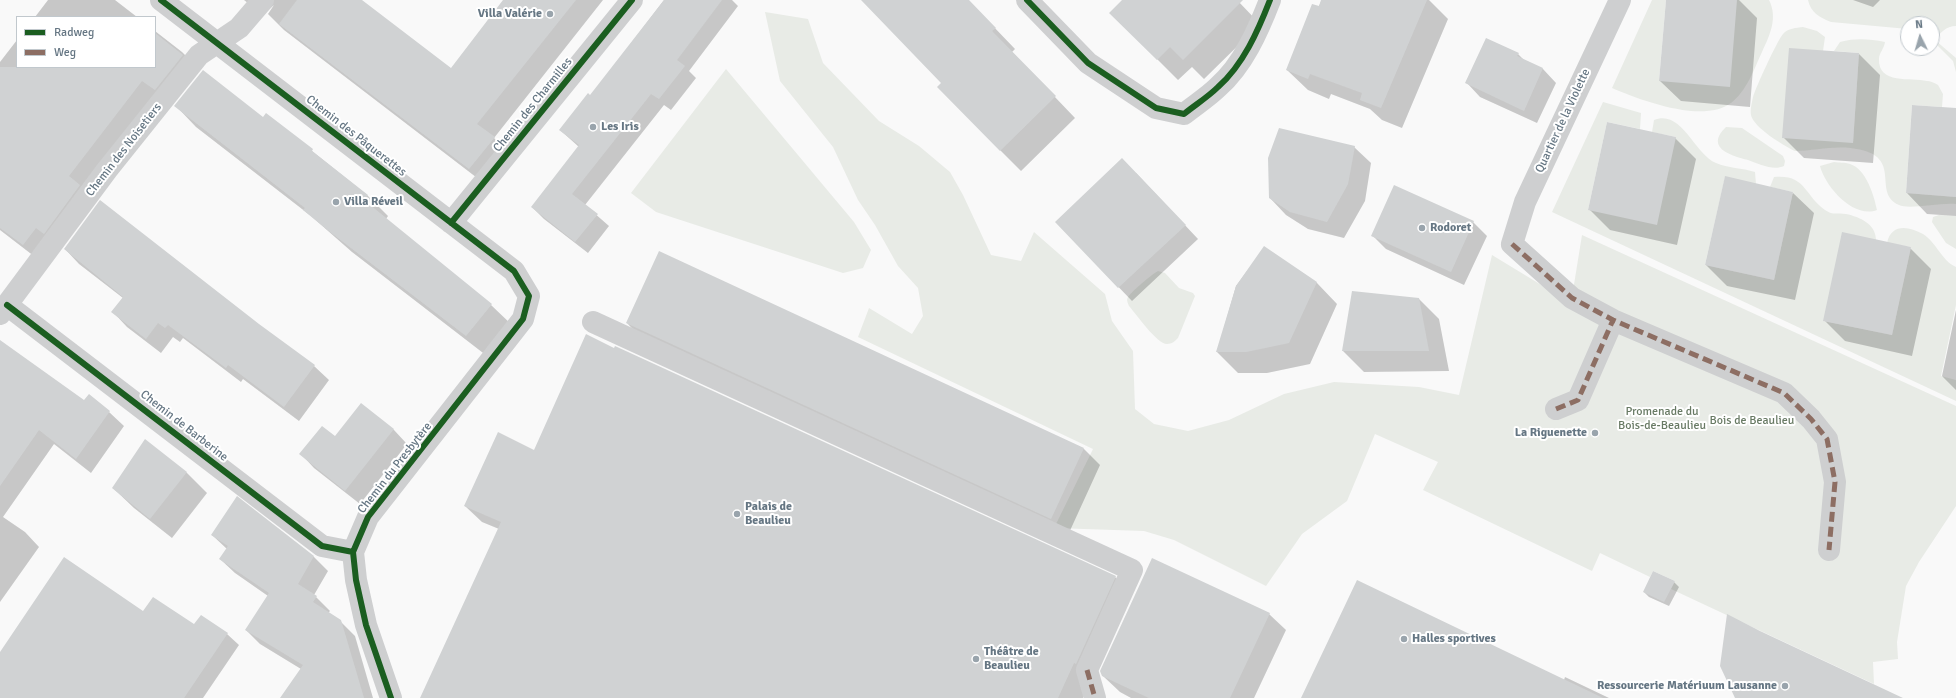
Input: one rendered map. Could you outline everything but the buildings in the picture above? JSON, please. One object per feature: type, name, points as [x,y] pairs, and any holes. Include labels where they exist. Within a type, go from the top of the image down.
[{"type":"street","name":"Chemin des Pâquerettes","points":[[161,0],[217,41],[514,271],[529,296]]},
{"type":"street","name":"Chemin des Noisetiers","points":[[3,310],[116,158],[199,55],[217,41],[239,28],[263,0]]},
{"type":"street","name":"Chemin des Charmilles","points":[[451,223],[632,0]]},
{"type":"street","points":[[1027,0],[1094,68],[1156,108],[1184,114],[1219,87],[1241,59],[1260,26],[1270,0]]},
{"type":"street","name":"Quartier de la Violette","points":[[1613,320],[1572,298],[1512,244],[1525,202],[1620,0]]},
{"type":"street","name":"Chemin du Presbytère","points":[[391,698],[366,625],[356,580],[353,552],[368,517],[523,319],[529,296]]},
{"type":"street","name":"Chemin de Barberine","points":[[3,310],[322,546],[353,552]]},
{"type":"street","points":[[1556,409],[1578,400],[1613,320],[1784,393],[1811,419],[1827,439],[1835,482],[1829,550]]},
{"type":"street","points":[[593,322],[1132,570],[1087,670],[1095,698]]},
{"type":"green space","points":[[1652,0],[1666,0],[1659,81],[1737,0],[1769,0],[1773,13],[1770,33],[1750,79],[1737,98],[1731,103],[1719,109],[1688,111],[1655,104],[1612,88]]},
{"type":"green space","points":[[1808,0],[1956,0],[1956,26],[1952,26],[1940,33],[1940,16],[1900,16],[1900,28],[1831,22],[1816,14]]},
{"type":"green space","name":"Bois de Beaulieu","points":[[765,12],[808,19],[823,63],[879,121],[919,146],[950,172],[963,195],[991,255],[1021,261],[1034,232],[1105,294],[1112,321],[1133,351],[1135,409],[1154,424],[1188,431],[1229,420],[1284,394],[1334,382],[1419,387],[1459,395],[1492,255],[1571,303],[1582,235],[1956,406],[1956,506],[1919,562],[1906,586],[1897,642],[1898,659],[1873,662],[1874,684],[1671,589],[1675,581],[1653,571],[1650,577],[1600,553],[1592,571],[1423,490],[1438,462],[1375,434],[1347,501],[1302,534],[1266,586],[1174,540],[1144,531],[1054,528],[1093,449],[858,337],[869,308],[912,334],[923,316],[918,288],[898,266],[875,225],[858,200],[833,147],[780,81]]},
{"type":"green space","points":[[1803,27],[1817,31],[1825,37],[1823,51],[1853,143],[1859,53],[1834,51],[1840,42],[1862,39],[1885,42],[1879,59],[1880,67],[1884,73],[1897,78],[1928,81],[1938,85],[1943,94],[1942,107],[1912,105],[1906,193],[1956,197],[1956,204],[1910,207],[1899,205],[1891,199],[1887,191],[1883,165],[1878,158],[1867,152],[1850,148],[1795,151],[1777,141],[1757,125],[1751,115],[1751,106],[1753,97],[1767,64],[1783,34],[1790,29]]},
{"type":"green space","points":[[1940,44],[1956,58],[1956,72],[1953,61],[1940,48]]},
{"type":"green space","points":[[726,69],[854,222],[871,250],[863,268],[843,273],[656,212],[631,193]]},
{"type":"green space","points":[[1603,102],[1641,113],[1640,129],[1607,122],[1588,210],[1676,137],[1652,132],[1654,120],[1664,118],[1680,126],[1701,151],[1716,163],[1755,172],[1756,184],[1725,177],[1705,265],[1774,280],[1793,192],[1770,187],[1774,177],[1785,177],[1799,182],[1818,204],[1831,213],[1846,214],[1862,219],[1866,222],[1873,230],[1876,240],[1824,321],[1892,335],[1911,247],[1887,243],[1889,237],[1896,229],[1907,228],[1918,231],[1928,238],[1946,260],[1956,267],[1956,305],[1941,376],[1956,380],[1956,401],[1552,212]]},
{"type":"green space","points":[[1726,127],[1742,128],[1783,156],[1785,161],[1784,166],[1775,168],[1766,166],[1735,156],[1723,150],[1719,146],[1718,140],[1720,134]]},
{"type":"green space","points":[[1834,162],[1850,164],[1861,171],[1874,197],[1877,210],[1868,212],[1859,210],[1841,199],[1828,183],[1820,166]]},
{"type":"green space","points":[[1939,215],[1956,216],[1956,249],[1946,243],[1932,222],[1933,217]]},
{"type":"green space","points":[[1158,271],[1165,273],[1179,288],[1193,293],[1195,296],[1178,338],[1169,344],[1163,343],[1152,334],[1129,306],[1127,300],[1134,291]]},
{"type":"marked path","points":[[1512,244],[1572,298],[1613,320],[1784,393],[1811,419],[1827,439],[1835,482],[1829,550]]},
{"type":"marked path","points":[[1556,409],[1578,400],[1613,320]]},
{"type":"marked path","points":[[1087,670],[1095,698]]},
{"type":"cycle path","points":[[161,0],[514,271],[529,296],[523,319],[368,517],[353,552],[356,580],[366,625],[391,698]]},
{"type":"cycle path","points":[[451,223],[632,0]]},
{"type":"cycle path","points":[[1027,0],[1088,63],[1156,108],[1184,114],[1214,91],[1235,68],[1249,47],[1270,0]]},
{"type":"cycle path","points":[[7,305],[322,546],[353,552]]},
{"type":"place","name":"Villa Valérie","points":[[550,14]]},
{"type":"place","name":"Les Iris","points":[[593,127]]},
{"type":"place","name":"Villa Réveil","points":[[336,202]]},
{"type":"place","name":"Rodoret","points":[[1422,228]]},
{"type":"place","name":"La Riguenette","points":[[1595,433]]},
{"type":"place","name":"Palais de Beaulieu","points":[[737,514]]},
{"type":"place","name":"Halles sportives","points":[[1404,639]]},
{"type":"place","name":"Théâtre de Beaulieu","points":[[976,659]]},
{"type":"place","name":"Ressourcerie Matériuum Lausanne","points":[[1785,686]]},
{"type":"park label","name":"Promenade du Bois-de-Beaulieu","points":[[1662,419]]}]
